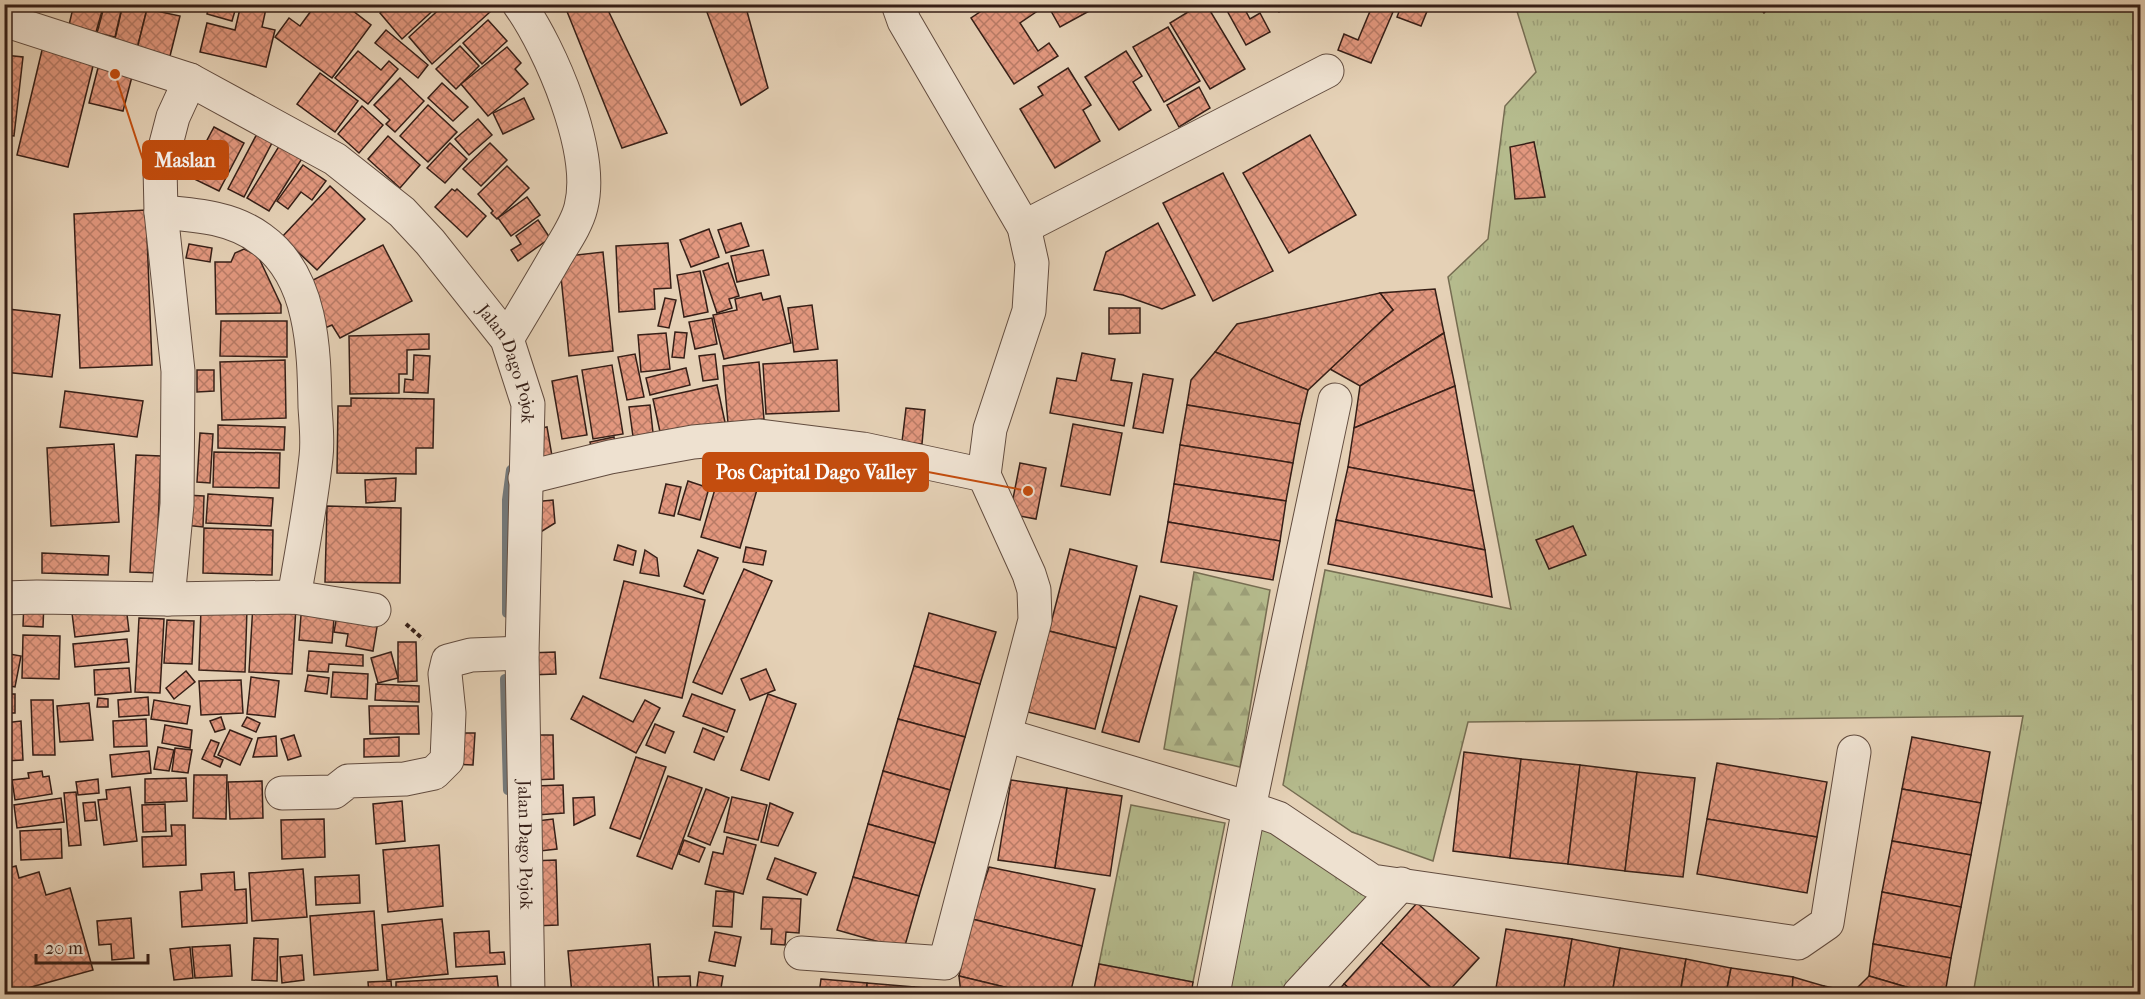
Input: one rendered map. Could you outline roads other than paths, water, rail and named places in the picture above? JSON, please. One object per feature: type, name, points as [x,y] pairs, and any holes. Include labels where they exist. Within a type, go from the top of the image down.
[{"type":"street","points":[[507,339],[572,230],[581,208],[585,182],[579,144],[562,88],[547,53],[519,4]]},
{"type":"street","points":[[801,953],[945,963],[1035,621],[1036,604],[1029,574],[984,476],[990,429],[1029,311],[1032,263],[1024,227],[904,21],[898,4]]},
{"type":"street","name":"Jalan Dago Pojok","points":[[4,20],[190,80],[335,159],[402,212],[430,242],[507,339],[528,404],[522,653],[528,994]]},
{"type":"street","points":[[1024,227],[1327,71]]},
{"type":"street","points":[[168,599],[177,504],[178,371],[161,212],[160,167],[173,117],[190,80]]},
{"type":"street","points":[[161,212],[204,216],[232,224],[262,239],[282,260],[294,279],[305,309],[313,342],[317,455],[294,597]]},
{"type":"street","points":[[1213,994],[1335,400]]},
{"type":"street","points":[[525,477],[610,457],[683,444],[760,436],[863,449],[984,476]]},
{"type":"street","points":[[4,598],[294,597],[374,610]]},
{"type":"street","points":[[282,793],[334,792],[348,781],[405,779],[434,773],[447,760],[449,713],[445,674],[448,661],[471,655],[522,653]]},
{"type":"street","points":[[1005,735],[1278,818],[1372,881],[1798,943],[1827,923],[1854,752]]},
{"type":"street","points":[[1299,994],[1401,884]]},
{"type":"waterway","points":[[507,613],[507,500],[511,470]]},
{"type":"waterway","points":[[505,679],[508,790]]},
{"type":"place","name":"Maslan","points":[[115,74]]},
{"type":"place","name":"Pos Capital Dago Valley","points":[[1028,491]]}]
